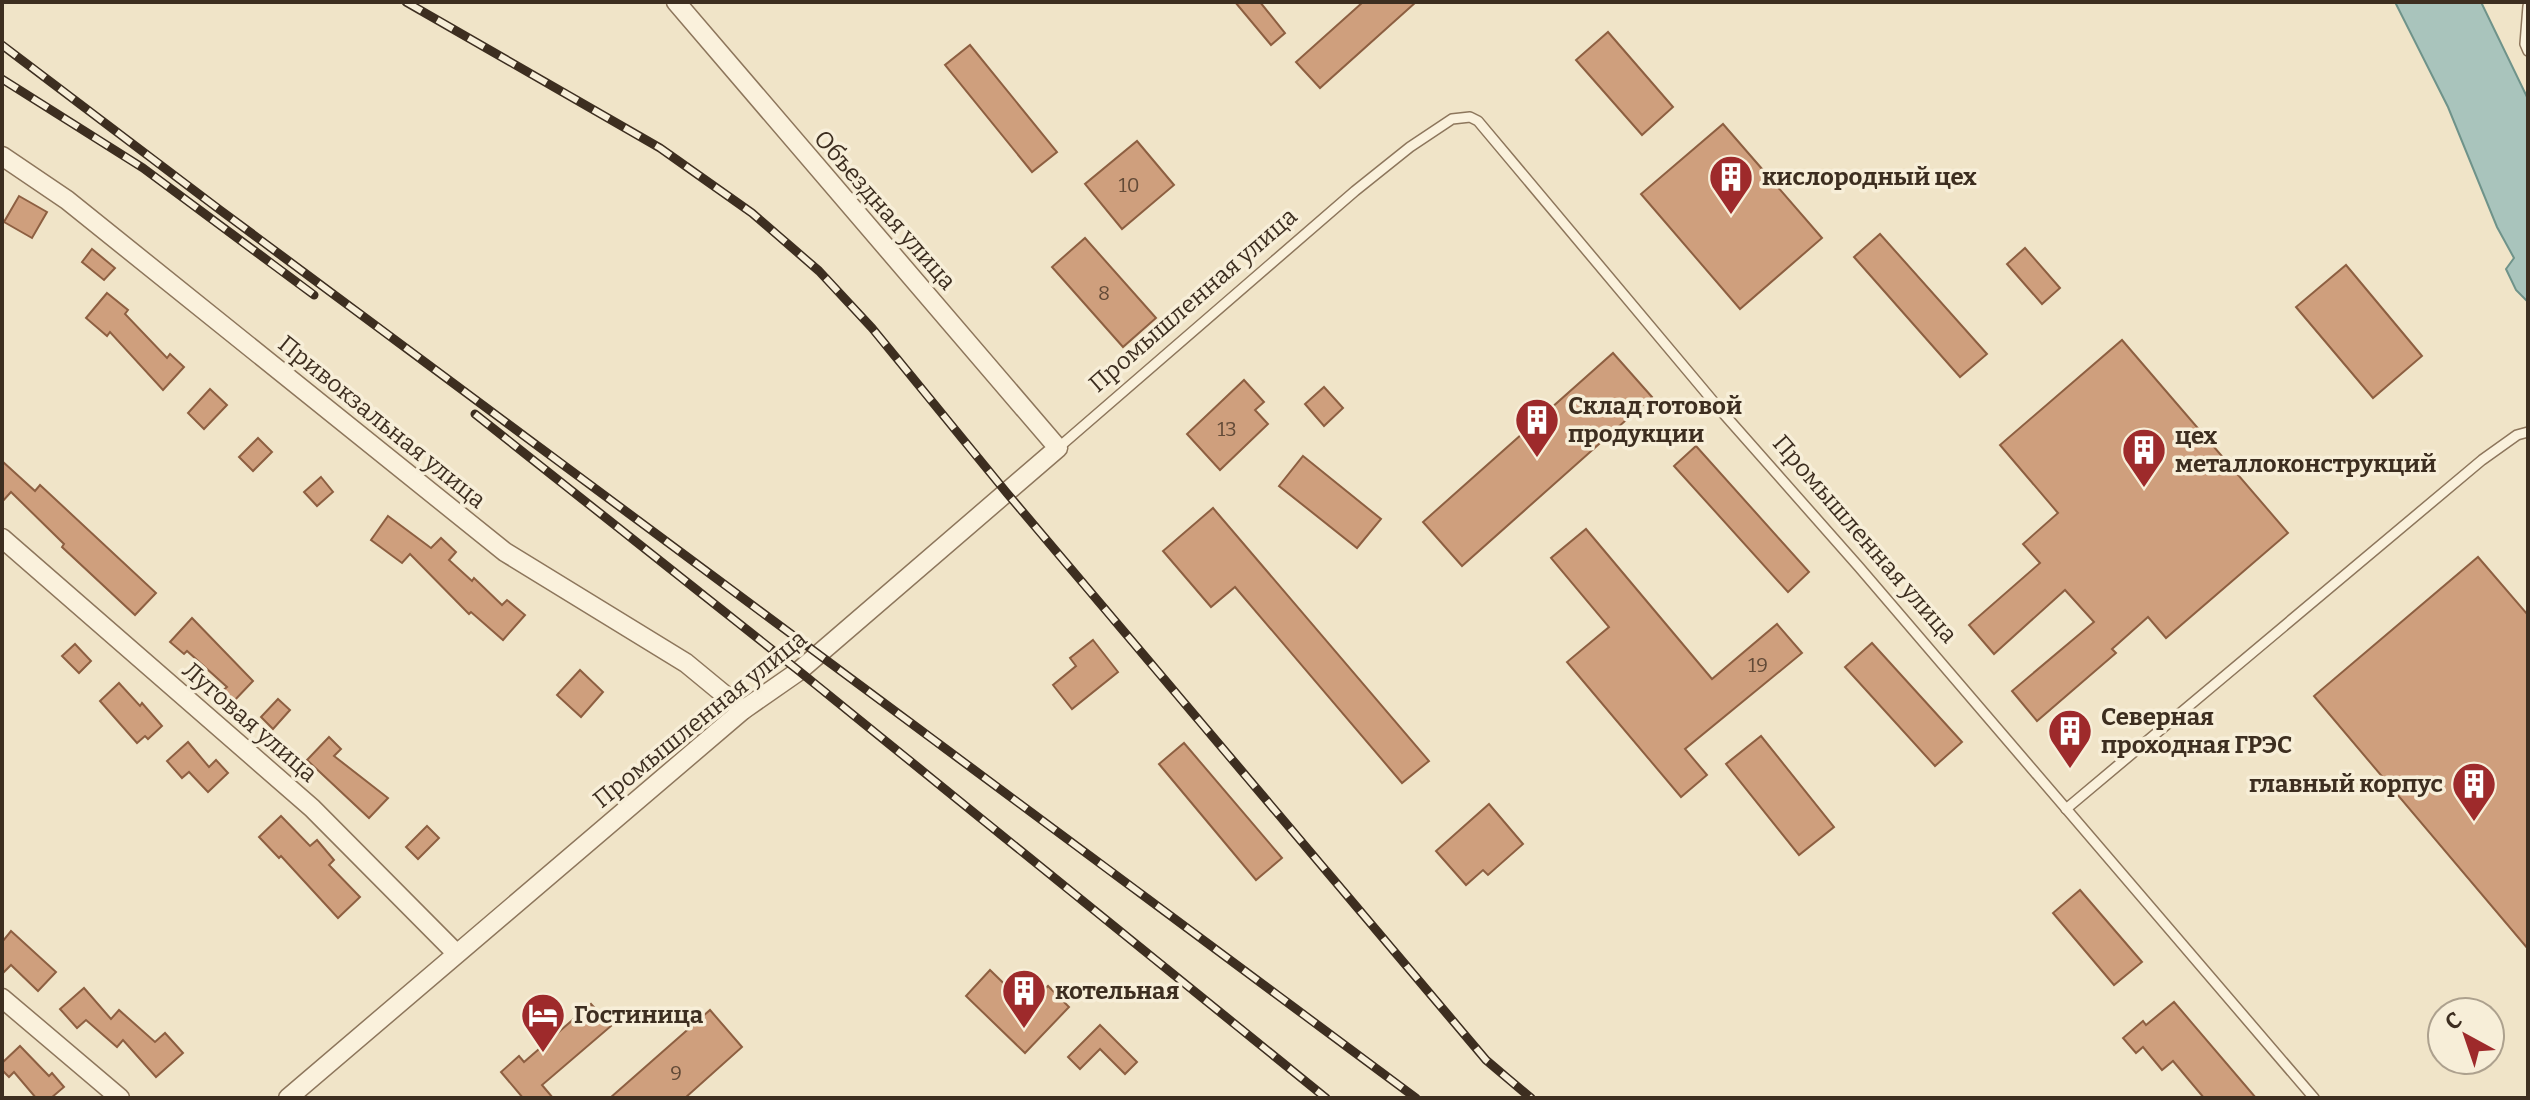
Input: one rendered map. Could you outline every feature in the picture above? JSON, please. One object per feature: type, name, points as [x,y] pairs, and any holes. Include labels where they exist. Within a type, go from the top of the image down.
[{"type":"street","name":"Объездная улица","points":[[676,2],[1058,448]]},
{"type":"street","name":"Привокзальная улица","points":[[2,156],[67,200],[505,552],[686,663],[743,710]]},
{"type":"street","name":"Промышленная улица","points":[[288,1098],[743,710],[799,671],[1058,448]]},
{"type":"street","name":"Луговая улица","points":[[2,538],[312,808],[456,953]]},
{"type":"street","points":[[2,998],[120,1098]]},
{"type":"lane","points":[[2528,6],[2525,44],[2528,51]]},
{"type":"lane","name":"Промышленная улица","points":[[1058,448],[1355,191],[1442,124],[1452,119],[1470,117],[1484,126],[1723,413],[2066,809]]},
{"type":"lane","points":[[2314,1098],[2066,809],[2482,460],[2517,435],[2528,432]]},
{"type":"water","points":[[2395,2],[2481,2],[2528,99],[2528,302],[2516,290],[2506,269],[2514,258],[2497,227],[2448,107]]},
{"type":"building","points":[[1235,2],[1260,2],[1285,33],[1271,45]]},
{"type":"building","points":[[1363,2],[1416,2],[1320,88],[1296,62]]},
{"type":"building","points":[[1608,32],[1673,107],[1642,135],[1576,60]]},
{"type":"building","points":[[970,45],[1057,152],[1032,172],[945,65]]},
{"type":"building","name":"кислородный цех","points":[[1723,124],[1822,238],[1740,309],[1641,194]]},
{"type":"building","points":[[1137,141],[1174,185],[1122,229],[1085,184]]},
{"type":"building","points":[[19,196],[47,212],[32,238],[4,222]]},
{"type":"building","points":[[1880,234],[1987,354],[1960,377],[1854,257]]},
{"type":"building","points":[[1085,238],[1156,318],[1123,347],[1052,267]]},
{"type":"building","points":[[2025,248],[2060,288],[2042,304],[2007,264]]},
{"type":"building","points":[[92,249],[115,268],[104,280],[82,262]]},
{"type":"building","points":[[2346,265],[2422,356],[2373,398],[2296,307]]},
{"type":"building","points":[[107,293],[128,310],[125,314],[167,358],[170,354],[184,367],[163,390],[110,332],[107,336],[86,318]]},
{"type":"building","name":"цех металлоконструкций","points":[[2122,340],[2288,533],[2166,638],[2148,617],[2112,649],[2116,653],[2037,721],[2012,691],[2094,622],[2065,590],[1994,654],[1969,625],[2040,563],[2023,544],[2058,513],[2000,445]]},
{"type":"building","name":"Склад готовой продукции","points":[[1613,353],[1652,397],[1462,566],[1423,522]]},
{"type":"building","points":[[1244,380],[1264,402],[1255,410],[1268,424],[1220,470],[1187,434]]},
{"type":"building","points":[[1324,387],[1343,408],[1324,426],[1305,404]]},
{"type":"building","points":[[210,389],[227,405],[204,429],[188,413]]},
{"type":"building","points":[[258,438],[272,452],[253,471],[239,457]]},
{"type":"building","points":[[1696,446],[1809,572],[1788,592],[1674,466]]},
{"type":"building","points":[[1303,456],[1381,519],[1357,548],[1279,486]]},
{"type":"building","points":[[2,461],[35,491],[40,485],[156,593],[135,615],[62,547],[64,544],[11,492],[2,502]]},
{"type":"building","points":[[321,477],[333,492],[317,506],[304,492]]},
{"type":"building","points":[[1213,508],[1429,761],[1402,783],[1235,587],[1211,607],[1163,551]]},
{"type":"building","points":[[388,516],[431,548],[441,538],[456,552],[449,560],[472,581],[474,578],[502,605],[507,600],[525,615],[503,640],[471,612],[469,614],[410,554],[402,563],[371,540]]},
{"type":"building","points":[[1586,529],[1712,679],[1777,624],[1802,653],[1685,749],[1707,775],[1681,797],[1567,662],[1609,627],[1551,558]]},
{"type":"building","name":"главный корпус","points":[[2478,557],[2528,615],[2528,949],[2314,696]]},
{"type":"building","points":[[192,618],[253,681],[232,703],[221,692],[227,687],[187,651],[184,654],[170,642]]},
{"type":"building","points":[[1093,640],[1118,672],[1072,709],[1053,685],[1076,666],[1070,658]]},
{"type":"building","points":[[1872,643],[1962,742],[1935,766],[1845,667]]},
{"type":"building","points":[[75,644],[91,661],[79,673],[62,656]]},
{"type":"building","points":[[580,670],[603,692],[581,717],[557,695]]},
{"type":"building","points":[[119,683],[162,726],[148,739],[145,736],[137,743],[100,701]]},
{"type":"building","points":[[278,699],[290,710],[273,729],[261,717]]},
{"type":"building","points":[[1761,736],[1834,827],[1799,855],[1726,764]]},
{"type":"building","points":[[329,737],[341,749],[334,756],[388,798],[369,818],[307,760]]},
{"type":"building","points":[[188,742],[209,767],[216,760],[228,773],[208,792],[189,772],[182,778],[167,761]]},
{"type":"building","points":[[1184,743],[1282,858],[1256,880],[1159,764]]},
{"type":"building","points":[[1489,804],[1523,844],[1488,875],[1483,870],[1466,885],[1436,851]]},
{"type":"building","points":[[281,816],[310,846],[317,840],[334,860],[329,865],[360,897],[338,918],[281,856],[279,858],[259,837]]},
{"type":"building","points":[[427,826],[439,838],[418,859],[406,847]]},
{"type":"building","points":[[2080,890],[2142,962],[2114,985],[2053,913]]},
{"type":"building","points":[[11,931],[56,972],[38,991],[11,965],[2,974],[2,942]]},
{"type":"building","name":"котельная","points":[[990,970],[1027,1006],[1048,986],[1069,1007],[1025,1053],[966,996]]},
{"type":"building","points":[[84,988],[111,1019],[119,1010],[155,1042],[165,1033],[183,1053],[156,1077],[123,1040],[117,1047],[86,1020],[77,1028],[60,1009]]},
{"type":"building","points":[[2174,1002],[2256,1098],[2204,1098],[2173,1061],[2162,1070],[2143,1047],[2136,1053],[2123,1038],[2143,1021],[2146,1025]]},
{"type":"building","points":[[591,1004],[611,1026],[542,1085],[553,1098],[523,1098],[501,1072],[519,1056],[524,1062]]},
{"type":"building","points":[[710,1010],[742,1047],[685,1098],[610,1098]]},
{"type":"building","points":[[1100,1025],[1137,1062],[1125,1074],[1100,1049],[1080,1069],[1068,1057]]},
{"type":"building","points":[[20,1046],[64,1087],[51,1098],[36,1098],[14,1072],[9,1077],[2,1070],[2,1063]]},
{"type":"railway","points":[[406,2],[660,148],[752,213],[819,271],[872,328],[1006,492],[1486,1060],[1531,1098]]},
{"type":"railway","points":[[2,45],[1416,1098]]},
{"type":"railway","points":[[2,79],[143,168],[314,295]]},
{"type":"railway","points":[[475,414],[799,671],[1326,1098]]},
{"type":"place","name":"кислородный цех","points":[[1731,216]]},
{"type":"place","name":"Склад готовой продукции","points":[[1537,459]]},
{"type":"place","name":"цех металлоконструкций","points":[[2144,489]]},
{"type":"place","name":"Северная проходная ГРЭС","points":[[2070,770]]},
{"type":"place","name":"главный корпус","points":[[2474,823]]},
{"type":"place","name":"котельная","points":[[1024,1030]]},
{"type":"place","name":"Гостиница","points":[[543,1054]]}]
